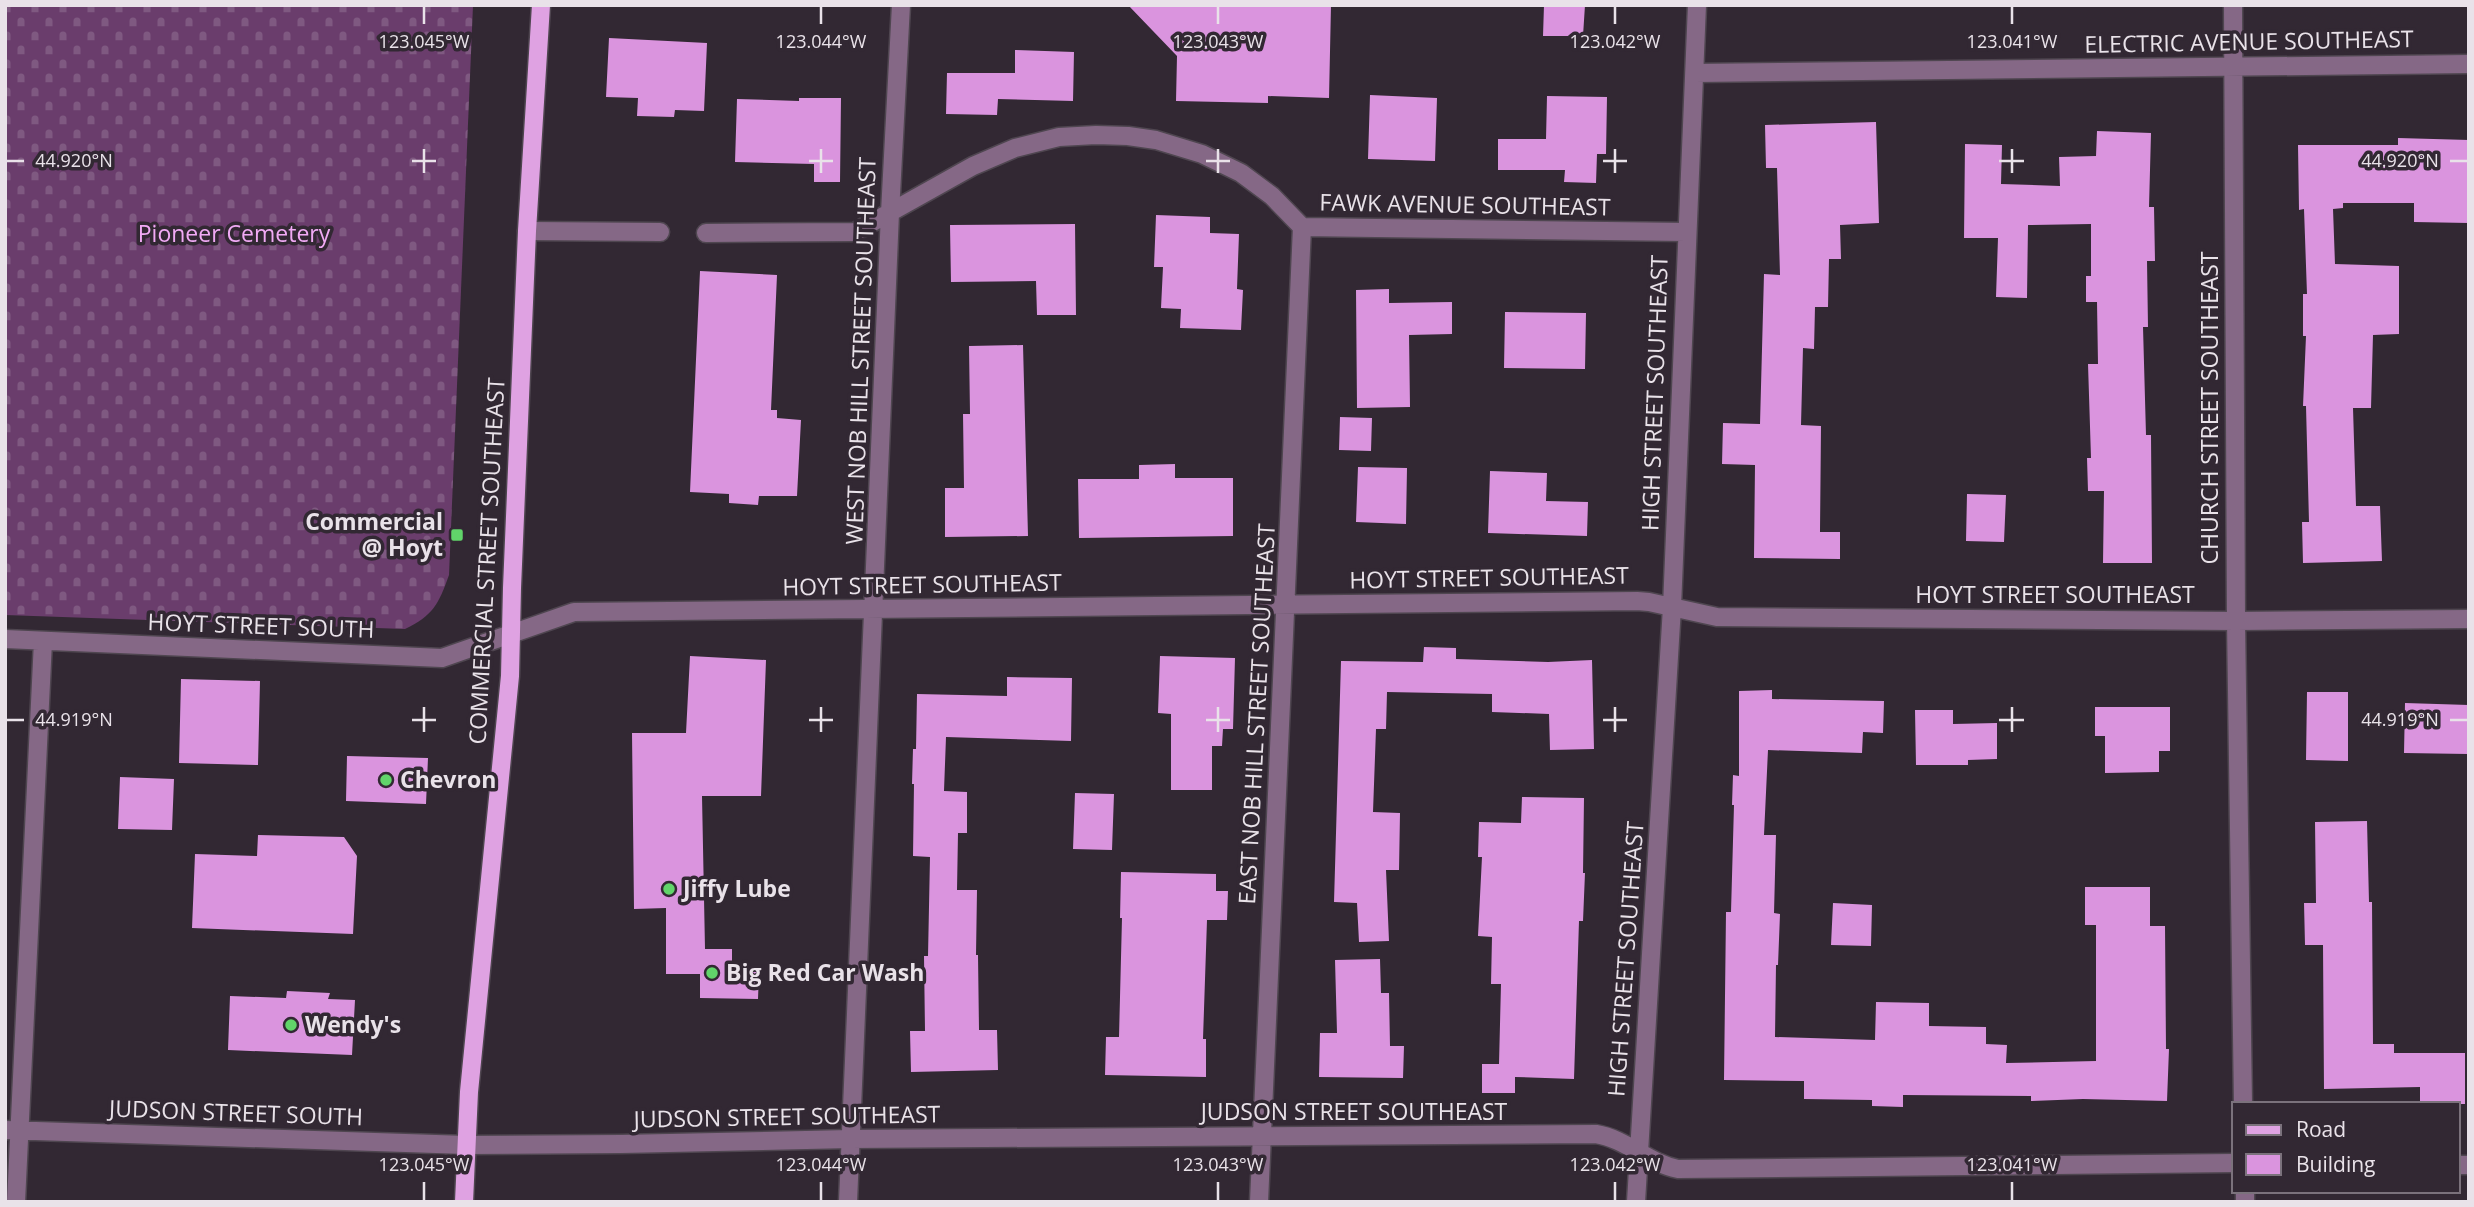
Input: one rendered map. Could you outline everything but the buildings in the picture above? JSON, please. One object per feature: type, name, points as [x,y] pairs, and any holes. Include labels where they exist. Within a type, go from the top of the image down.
[{"type":"main road","name":"COMMERCIAL STREET SOUTHEAST","points":[[464,1202],[469,1092],[510,676],[527,231],[541,5]]},
{"type":"street","name":"WEST NOB HILL STREET SOUTHEAST","points":[[848,1202],[901,5]]},
{"type":"street","name":"HIGH STREET SOUTHEAST","points":[[1636,1202],[1672,607],[1697,5]]},
{"type":"street","name":"CHURCH STREET SOUTHEAST","points":[[2233,5],[2236,621],[2243,1102]]},
{"type":"street","name":"ELECTRIC AVENUE SOUTHEAST","points":[[1695,73],[2469,64]]},
{"type":"street","name":"FAWK AVENUE SOUTHEAST","points":[[706,233],[855,232],[973,166],[1015,148],[1059,138],[1128,136],[1156,140],[1202,154],[1241,173],[1272,196],[1302,228],[1686,232]]},
{"type":"street","name":"EAST NOB HILL STREET SOUTHEAST","points":[[1259,1202],[1302,228]]},
{"type":"street","points":[[527,231],[660,232]]},
{"type":"street","name":"HOYT STREET SOUTHEAST","points":[[511,632],[574,612],[1637,601],[1717,617],[2236,621],[2469,619]]},
{"type":"street","name":"HOYT STREET SOUTH","points":[[5,639],[442,658],[511,632]]},
{"type":"street","points":[[16,1202],[12,1130],[43,641]]},
{"type":"street","name":"JUDSON STREET SOUTH","points":[[12,1130],[466,1145]]},
{"type":"street","name":"JUDSON STREET SOUTHEAST","points":[[466,1145],[850,1139],[1596,1134],[1610,1136],[1666,1167],[1678,1169],[2232,1163]]},
{"type":"green space","name":"Pioneer Cemetery","points":[[5,5],[473,5],[449,575],[434,608],[422,619],[405,629],[5,615]]},
{"type":"place","name":"Commercial @ Hoyt","points":[[457,535]]},
{"type":"place","name":"Chevron","points":[[386,780]]},
{"type":"place","name":"Jiffy Lube","points":[[669,889]]},
{"type":"place","name":"Big Red Car Wash","points":[[712,973]]},
{"type":"place","name":"Wendy's","points":[[291,1025]]}]
